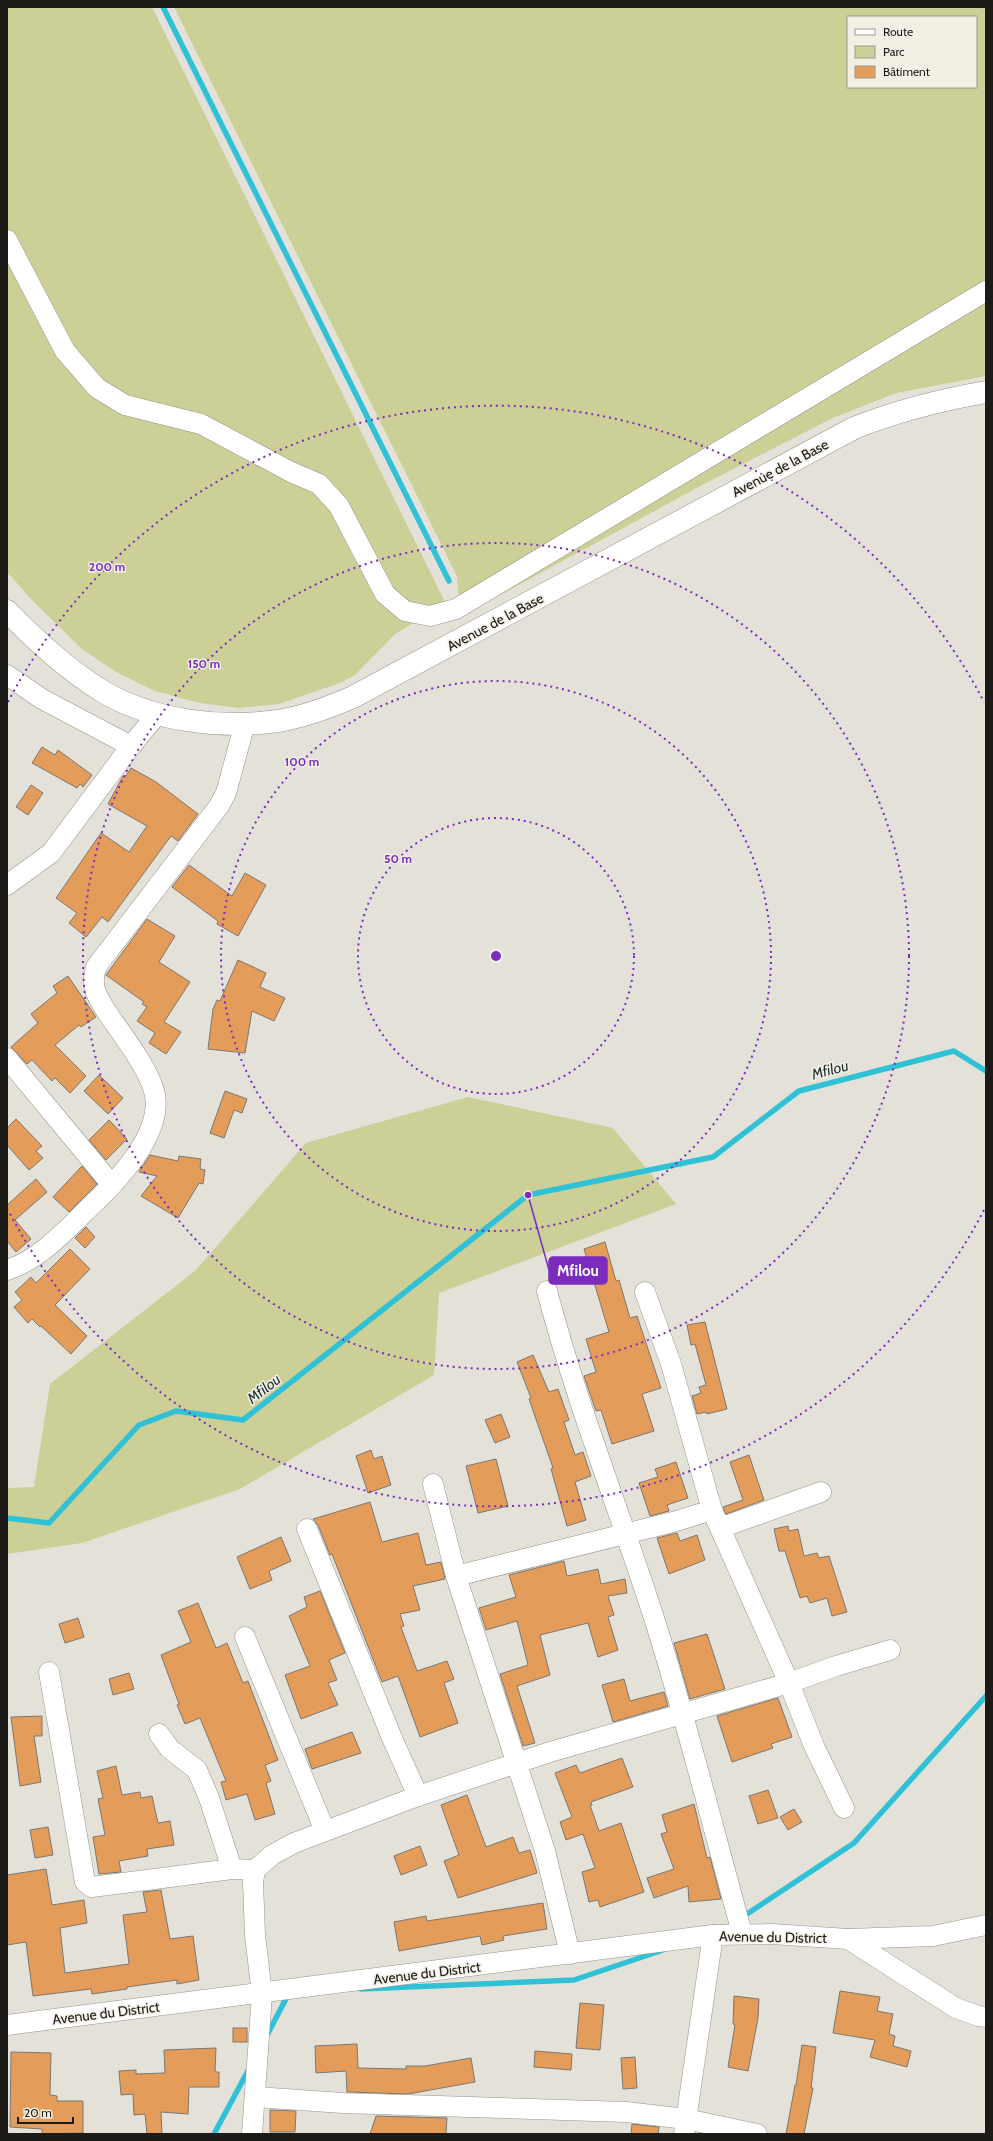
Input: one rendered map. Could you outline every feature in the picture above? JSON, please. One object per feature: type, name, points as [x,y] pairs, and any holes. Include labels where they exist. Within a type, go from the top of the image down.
[{"type":"main road","name":"Avenue de la Base","points":[[7,611],[43,648],[102,691],[128,704],[158,713],[206,722],[245,723],[279,721],[353,698],[854,428],[896,412],[938,401],[986,392]]},
{"type":"street","points":[[7,240],[65,351],[98,388],[125,405],[201,424],[291,472],[319,484],[339,506],[385,594],[405,610],[430,616],[456,609],[986,291]]},
{"type":"street","points":[[7,675],[42,699],[131,746]]},
{"type":"street","points":[[7,884],[51,853],[131,746],[158,713]]},
{"type":"street","points":[[7,1270],[20,1266],[52,1243],[112,1186],[137,1153],[149,1133],[155,1116],[155,1095],[138,1059],[97,997],[93,986],[93,977],[96,967],[219,806],[226,793],[245,723]]},
{"type":"street","points":[[7,1058],[112,1186]]},
{"type":"street","points":[[547,1291],[577,1394],[626,1532],[682,1714],[742,1933]]},
{"type":"street","points":[[645,1292],[671,1364],[712,1510],[789,1683],[814,1746],[844,1808]]},
{"type":"street","points":[[433,1484],[456,1576],[545,1851],[570,1954]]},
{"type":"street","points":[[720,1528],[821,1492]]},
{"type":"street","points":[[456,1576],[626,1532],[672,1522],[712,1510]]},
{"type":"street","points":[[307,1529],[392,1738],[418,1796]]},
{"type":"street","points":[[245,1637],[325,1831]]},
{"type":"street","points":[[49,1672],[85,1882],[92,1887],[232,1869],[255,1870],[278,1852],[294,1843],[418,1796],[517,1764],[789,1683],[836,1666],[890,1650]]},
{"type":"street","points":[[159,1734],[170,1749],[197,1770],[210,1798],[232,1869]]},
{"type":"street","points":[[252,2134],[256,2098],[262,1994],[254,1928],[253,1882],[255,1870]]},
{"type":"street","name":"Avenue du District","points":[[7,2025],[262,1994],[713,1935],[742,1933],[848,1939],[933,1936],[986,1925]]},
{"type":"street","points":[[685,2126],[713,1935]]},
{"type":"street","name":"Avenue du District","points":[[848,1939],[956,2008],[967,2013],[986,2017]]},
{"type":"street","points":[[256,2098],[343,2103],[626,2112],[685,2126],[757,2134]]},
{"type":"green space","points":[[7,7],[152,7],[446,604],[395,634],[355,675],[340,683],[279,704],[239,708],[200,703],[155,691],[116,672],[82,649],[31,599],[7,572]]},
{"type":"green space","points":[[174,7],[986,7],[986,376],[896,393],[833,418],[706,483],[460,617],[457,576]]},
{"type":"green space","points":[[468,1097],[613,1128],[676,1204],[439,1293],[434,1375],[240,1489],[82,1543],[7,1554],[7,1488],[34,1487],[50,1384],[195,1271],[306,1143]]},
{"type":"building","points":[[42,747],[55,755],[58,750],[92,775],[83,787],[80,784],[77,788],[32,763]]},
{"type":"building","points":[[131,768],[156,782],[198,814],[178,841],[171,836],[108,922],[102,917],[86,937],[69,923],[77,913],[56,898],[101,833],[129,852],[147,826],[108,804],[123,776],[126,776]]},
{"type":"building","points":[[31,785],[43,793],[28,815],[16,807]]},
{"type":"building","points":[[189,865],[232,896],[245,873],[266,885],[238,936],[217,924],[218,921],[172,887]]},
{"type":"building","points":[[147,919],[175,936],[159,962],[190,982],[164,1022],[181,1032],[166,1054],[149,1043],[155,1033],[137,1021],[147,1007],[142,1004],[144,1002],[106,975]]},
{"type":"building","points":[[238,960],[266,973],[260,987],[285,998],[274,1021],[252,1011],[245,1053],[208,1049],[213,1009],[217,1000],[220,1001]]},
{"type":"building","points":[[68,976],[96,1017],[81,1027],[79,1025],[55,1045],[86,1076],[70,1093],[55,1078],[52,1081],[32,1060],[27,1064],[11,1047],[38,1023],[31,1014],[57,993],[53,986]]},
{"type":"building","points":[[99,1075],[123,1098],[108,1114],[84,1091]]},
{"type":"building","points":[[225,1091],[247,1099],[242,1113],[234,1110],[224,1138],[210,1133]]},
{"type":"building","points":[[16,1119],[42,1146],[36,1151],[43,1158],[29,1170],[7,1145],[7,1128]]},
{"type":"building","points":[[109,1120],[127,1139],[106,1160],[89,1140]]},
{"type":"building","points":[[150,1155],[178,1161],[179,1156],[201,1159],[200,1169],[205,1170],[203,1184],[199,1183],[178,1218],[141,1196],[157,1176],[139,1172]]},
{"type":"building","points":[[82,1166],[97,1184],[69,1212],[53,1197]]},
{"type":"building","points":[[36,1179],[47,1192],[15,1220],[31,1239],[16,1252],[7,1241],[7,1205]]},
{"type":"building","points":[[86,1227],[95,1237],[85,1248],[75,1238]]},
{"type":"building","points":[[605,1242],[616,1281],[619,1280],[630,1318],[637,1316],[661,1388],[642,1394],[654,1431],[612,1444],[601,1410],[596,1411],[584,1376],[596,1372],[586,1339],[609,1332],[584,1249]]},
{"type":"building","points":[[70,1249],[90,1269],[55,1305],[87,1336],[71,1354],[32,1319],[28,1323],[14,1307],[22,1300],[15,1292],[31,1277],[36,1283]]},
{"type":"building","points":[[705,1322],[727,1409],[707,1414],[706,1412],[697,1414],[692,1396],[701,1393],[699,1387],[706,1385],[695,1344],[691,1345],[687,1325]]},
{"type":"building","points":[[533,1355],[549,1392],[558,1389],[569,1420],[564,1422],[575,1455],[583,1452],[591,1476],[575,1482],[586,1520],[567,1526],[551,1469],[553,1468],[529,1399],[531,1398],[517,1362]]},
{"type":"building","points":[[501,1414],[510,1437],[495,1443],[485,1420]]},
{"type":"building","points":[[371,1450],[374,1459],[382,1456],[391,1485],[368,1493],[356,1456]]},
{"type":"building","points":[[749,1455],[764,1500],[726,1514],[723,1507],[743,1500],[730,1462]]},
{"type":"building","points":[[496,1459],[508,1506],[478,1513],[466,1466]]},
{"type":"building","points":[[676,1462],[688,1498],[667,1505],[669,1511],[650,1516],[639,1483],[658,1477],[655,1469]]},
{"type":"building","points":[[370,1502],[382,1542],[418,1533],[426,1565],[441,1562],[445,1579],[413,1586],[420,1610],[400,1614],[404,1626],[401,1627],[417,1671],[447,1661],[454,1679],[444,1683],[458,1723],[420,1737],[398,1676],[382,1682],[332,1554],[330,1555],[318,1525],[313,1519]]},
{"type":"building","points":[[788,1526],[789,1531],[798,1529],[804,1556],[817,1553],[819,1558],[829,1556],[847,1612],[832,1616],[827,1598],[810,1603],[807,1596],[800,1598],[785,1551],[779,1551],[774,1529]]},
{"type":"building","points":[[677,1533],[680,1541],[697,1535],[705,1560],[669,1574],[657,1538]]},
{"type":"building","points":[[281,1537],[291,1561],[269,1571],[272,1580],[250,1589],[237,1557]]},
{"type":"building","points":[[564,1561],[567,1576],[598,1569],[601,1584],[625,1579],[627,1593],[608,1596],[614,1615],[608,1617],[618,1650],[598,1657],[588,1623],[540,1635],[550,1675],[517,1686],[535,1743],[523,1746],[500,1674],[528,1665],[517,1621],[486,1630],[479,1608],[516,1597],[509,1575]]},
{"type":"building","points":[[320,1591],[345,1653],[329,1660],[337,1680],[328,1683],[338,1705],[301,1719],[285,1675],[310,1666],[289,1616],[307,1607],[304,1597]]},
{"type":"building","points":[[198,1603],[216,1648],[227,1643],[243,1683],[248,1681],[278,1760],[265,1765],[271,1781],[266,1783],[275,1814],[255,1820],[247,1794],[226,1800],[221,1782],[226,1781],[200,1718],[185,1724],[177,1705],[179,1704],[161,1655],[191,1642],[178,1611]]},
{"type":"building","points":[[78,1618],[84,1637],[65,1643],[59,1624]]},
{"type":"building","points":[[707,1634],[725,1689],[690,1699],[674,1643]]},
{"type":"building","points":[[129,1673],[134,1689],[113,1695],[109,1679]]},
{"type":"building","points":[[624,1679],[630,1701],[664,1692],[668,1706],[613,1722],[602,1685]]},
{"type":"building","points":[[778,1698],[792,1737],[771,1744],[773,1748],[732,1762],[717,1716]]},
{"type":"building","points":[[42,1716],[42,1736],[34,1736],[41,1782],[20,1786],[11,1717]]},
{"type":"building","points":[[352,1732],[361,1753],[312,1769],[305,1749]]},
{"type":"building","points":[[622,1758],[633,1787],[591,1802],[592,1805],[590,1805],[599,1831],[621,1823],[644,1892],[600,1907],[598,1900],[589,1902],[582,1872],[595,1868],[583,1834],[566,1840],[560,1822],[572,1817],[555,1773],[576,1765],[580,1773]]},
{"type":"building","points":[[116,1766],[122,1795],[140,1792],[141,1798],[152,1796],[158,1823],[170,1821],[174,1845],[147,1849],[148,1856],[119,1861],[121,1872],[99,1874],[93,1837],[105,1835],[98,1799],[103,1798],[97,1771]]},
{"type":"building","points":[[768,1790],[778,1818],[758,1824],[749,1796]]},
{"type":"building","points":[[467,1795],[486,1847],[513,1837],[519,1853],[530,1850],[537,1873],[458,1898],[444,1861],[459,1855],[441,1805]]},
{"type":"building","points":[[694,1804],[707,1858],[710,1857],[721,1899],[689,1902],[688,1886],[654,1898],[647,1878],[674,1869],[661,1834],[667,1832],[662,1815]]},
{"type":"building","points":[[794,1809],[802,1822],[788,1830],[780,1817]]},
{"type":"building","points":[[48,1827],[53,1855],[35,1858],[30,1830]]},
{"type":"building","points":[[420,1846],[427,1865],[401,1875],[394,1856]]},
{"type":"building","points":[[46,1869],[52,1905],[84,1900],[87,1923],[60,1928],[65,1973],[129,1964],[123,1915],[147,1912],[143,1892],[161,1890],[170,1939],[193,1936],[199,1980],[177,1984],[177,1980],[127,1987],[127,1989],[92,1994],[91,1989],[33,1996],[26,1942],[7,1945],[7,1875]]},
{"type":"building","points":[[543,1903],[547,1929],[503,1936],[504,1940],[482,1945],[480,1936],[399,1951],[394,1922],[426,1916],[427,1921]]},
{"type":"building","points":[[840,1991],[880,1997],[877,2011],[893,2014],[889,2034],[895,2036],[893,2046],[911,2051],[907,2067],[870,2057],[875,2040],[833,2033]]},
{"type":"building","points":[[734,1996],[759,1999],[758,2018],[748,2071],[728,2067],[735,2025],[733,2024]]},
{"type":"building","points":[[580,2003],[604,2005],[600,2050],[576,2048]]},
{"type":"building","points":[[233,2028],[247,2028],[247,2042],[233,2042]]},
{"type":"building","points":[[357,2044],[358,2068],[406,2069],[406,2066],[425,2066],[471,2058],[475,2082],[408,2094],[347,2092],[346,2071],[316,2073],[315,2046]]},
{"type":"building","points":[[802,2045],[816,2047],[811,2088],[813,2088],[804,2134],[786,2134],[796,2085]]},
{"type":"building","points":[[216,2048],[215,2072],[219,2072],[219,2087],[189,2087],[188,2114],[161,2112],[162,2134],[147,2134],[145,2114],[134,2115],[133,2094],[121,2095],[119,2071],[136,2070],[136,2074],[165,2073],[164,2050]]},
{"type":"building","points":[[535,2051],[572,2054],[571,2070],[534,2067]]},
{"type":"building","points":[[11,2052],[51,2053],[50,2095],[57,2096],[57,2101],[83,2101],[83,2133],[42,2134],[42,2129],[10,2127]]},
{"type":"building","points":[[635,2057],[637,2088],[623,2089],[621,2058]]},
{"type":"building","points":[[270,2110],[296,2111],[295,2132],[270,2132]]},
{"type":"building","points":[[376,2116],[447,2118],[446,2134],[370,2134]]},
{"type":"building","points":[[632,2124],[659,2127],[658,2134],[631,2134]]},
{"type":"waterway","points":[[163,7],[449,581]]},
{"type":"waterway","name":"Mfilou","points":[[7,1518],[49,1523],[139,1425],[176,1411],[243,1420],[528,1195],[713,1157],[799,1091],[954,1051],[986,1071]]},
{"type":"waterway","points":[[741,1918],[854,1843],[986,1696]]},
{"type":"waterway","points":[[361,1989],[574,1980],[663,1950]]},
{"type":"waterway","points":[[266,2037],[289,1993]]},
{"type":"waterway","points":[[214,2134],[250,2067]]},
{"type":"place","name":"Mfilou","points":[[528,1195]]}]
